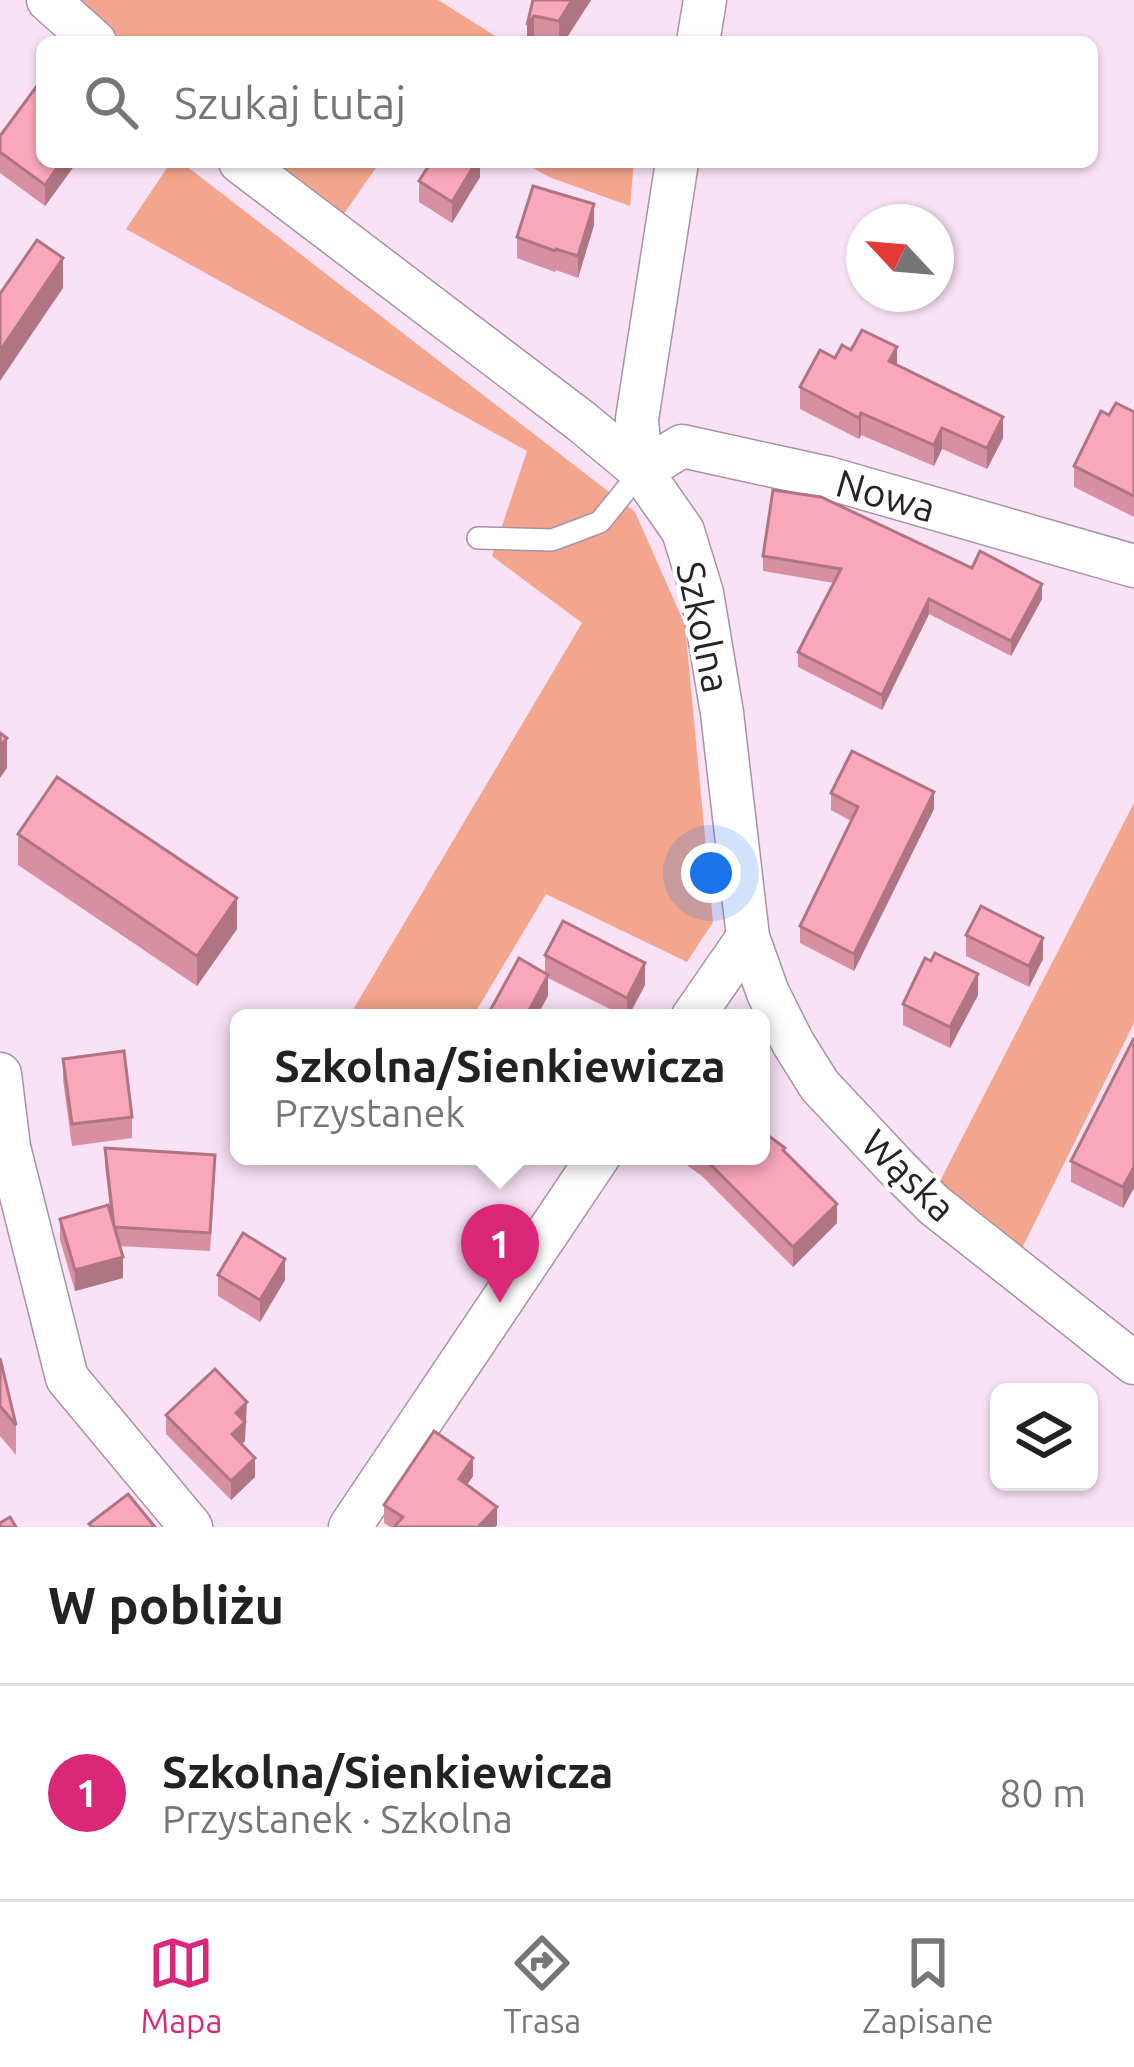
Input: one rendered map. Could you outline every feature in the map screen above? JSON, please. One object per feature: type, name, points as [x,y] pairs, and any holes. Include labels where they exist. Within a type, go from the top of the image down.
[{"type":"street","points":[[48,0],[88,36]]},
{"type":"street","points":[[699,36],[705,0]]},
{"type":"street","name":"Szkolna","points":[[248,168],[640,471],[683,531],[702,593],[722,713],[748,937]]},
{"type":"street","points":[[640,471],[637,418],[675,168]]},
{"type":"street","name":"Nowa","points":[[640,471],[682,446],[828,478],[1134,566]]},
{"type":"street","points":[[698,1009],[748,937]]},
{"type":"street","name":"Wąska","points":[[748,937],[768,993],[820,1086],[934,1205],[1134,1363]]},
{"type":"street","points":[[0,1074],[9,1147],[67,1378],[191,1527]]},
{"type":"street","points":[[350,1527],[593,1165]]},
{"type":"lane","points":[[478,538],[552,540],[600,522],[640,471]]},
{"type":"shaded area","points":[[77,0],[438,0],[495,36],[115,36]]},
{"type":"shaded area","points":[[167,168],[189,168],[635,512],[685,625],[713,922],[687,962],[546,894],[477,1009],[354,1008],[582,623],[492,556],[527,451],[126,229]]},
{"type":"shaded area","points":[[282,168],[376,168],[343,215]]},
{"type":"shaded area","points":[[533,168],[633,168],[630,206]]},
{"type":"shaded area","points":[[1134,803],[1134,1023],[1019,1254],[938,1185]]},
{"type":"building","points":[[533,0],[572,0],[559,21],[534,16],[527,25]]},
{"type":"building","points":[[36,87],[36,168],[57,168],[45,185],[0,152],[0,136]]},
{"type":"building","points":[[427,168],[472,168],[452,202],[419,181]]},
{"type":"building","points":[[533,186],[594,204],[578,256],[517,237]]},
{"type":"building","points":[[37,240],[63,258],[0,351],[0,294]]},
{"type":"building","points":[[862,330],[897,347],[889,361],[1003,417],[987,448],[942,428],[934,445],[861,413],[859,418],[800,387],[820,350],[835,358],[842,345],[851,350]]},
{"type":"building","points":[[1116,403],[1134,412],[1134,496],[1074,466],[1101,411],[1109,415]]},
{"type":"building","points":[[773,490],[821,497],[972,568],[980,551],[1042,584],[1011,641],[929,599],[882,695],[798,652],[841,569],[763,556]]},
{"type":"building","points":[[852,751],[934,792],[854,954],[800,926],[858,807],[831,793]]},
{"type":"building","points":[[57,777],[237,898],[197,956],[18,834]]},
{"type":"building","points":[[981,906],[1043,938],[1029,966],[966,935]]},
{"type":"building","points":[[563,921],[645,963],[627,998],[545,955]]},
{"type":"building","points":[[935,953],[978,974],[950,1027],[903,1004],[925,958],[931,961]]},
{"type":"building","points":[[519,958],[548,975],[530,1009],[491,1009]]},
{"type":"building","points":[[1134,1038],[1134,1167],[1123,1187],[1071,1161]]},
{"type":"building","points":[[124,1051],[132,1117],[72,1124],[63,1059]]},
{"type":"building","points":[[770,1137],[785,1148],[837,1204],[793,1247],[711,1165],[770,1165]]},
{"type":"building","points":[[105,1148],[215,1155],[210,1233],[114,1227]]},
{"type":"building","points":[[108,1205],[123,1257],[75,1270],[60,1219]]},
{"type":"building","points":[[243,1233],[285,1259],[260,1300],[218,1275]]},
{"type":"building","points":[[0,1358],[16,1425],[0,1406]]},
{"type":"building","points":[[215,1369],[247,1402],[236,1413],[245,1422],[232,1434],[255,1458],[231,1481],[166,1415]]},
{"type":"building","points":[[434,1431],[473,1458],[459,1479],[497,1507],[478,1527],[394,1527],[403,1517],[384,1505]]},
{"type":"building","points":[[128,1494],[155,1527],[89,1524]]},
{"type":"building","points":[[10,1517],[16,1527],[0,1527],[0,1523]]},
{"type":"place","name":"Szkolna/Sienkiewicza","points":[[500,1303]]}]
